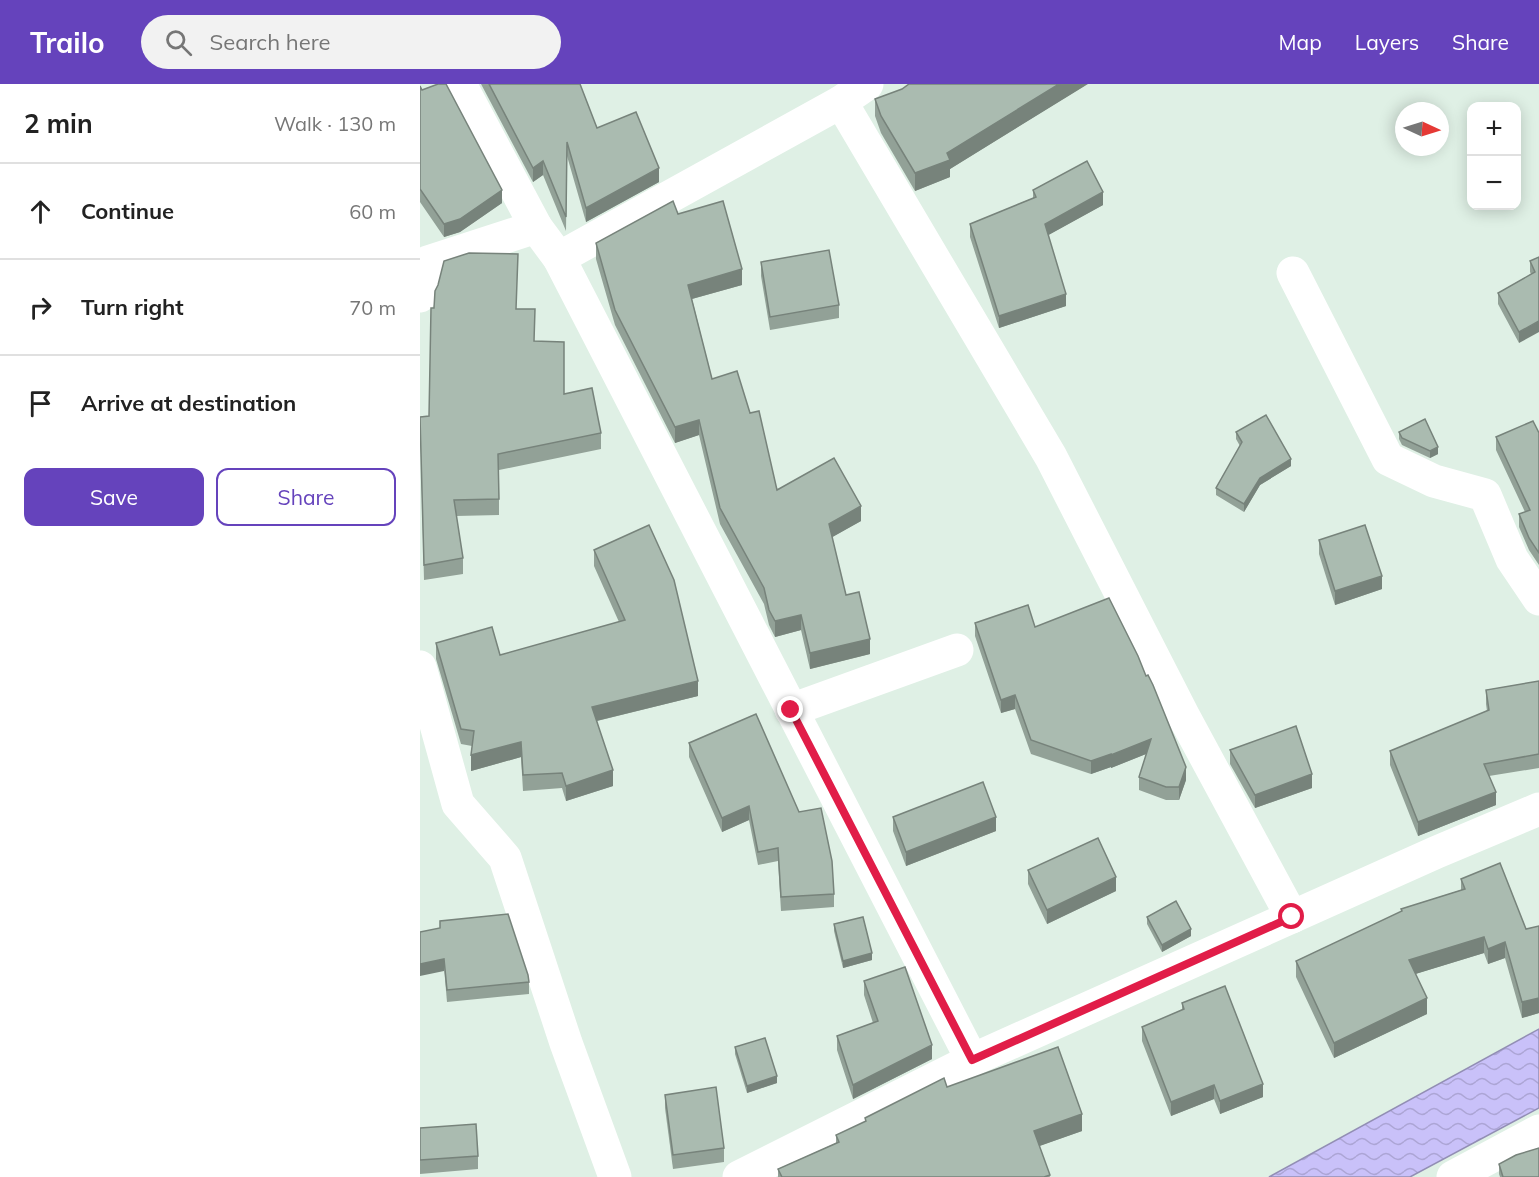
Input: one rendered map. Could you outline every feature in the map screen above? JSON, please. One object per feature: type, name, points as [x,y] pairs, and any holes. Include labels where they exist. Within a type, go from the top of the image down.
[{"type":"street","points":[[460,84],[536,227],[559,258],[972,1060]]},
{"type":"street","points":[[559,258],[854,93],[1051,457],[1183,715],[1292,917]]},
{"type":"street","points":[[420,296],[428,262],[536,227]]},
{"type":"street","points":[[1293,273],[1388,459],[1434,482],[1485,495],[1512,559],[1539,599]]},
{"type":"street","points":[[791,710],[957,650]]},
{"type":"street","points":[[420,667],[458,804],[505,858],[566,1043],[615,1177]]},
{"type":"street","points":[[739,1177],[972,1060],[1539,808]]},
{"type":"street","points":[[1453,1177],[1539,1131]]},
{"type":"water","points":[[1539,1029],[1539,1108],[1410,1177],[1269,1177]]},
{"type":"building","points":[[438,84],[446,84],[502,190],[460,219],[444,224],[420,189],[420,86],[422,90]]},
{"type":"building","points":[[489,84],[580,84],[597,128],[636,112],[659,168],[586,208],[567,142],[566,217],[543,161],[533,168]]},
{"type":"building","points":[[909,84],[1059,84],[947,153],[950,160],[915,173],[881,116],[875,99]]},
{"type":"building","points":[[1087,161],[1103,192],[1045,224],[1066,294],[999,316],[970,224],[1036,197],[1033,190]]},
{"type":"building","points":[[673,201],[678,214],[723,201],[742,269],[688,285],[712,379],[737,371],[750,413],[759,411],[777,490],[834,458],[861,506],[829,524],[846,595],[859,592],[870,639],[810,653],[801,615],[775,621],[769,610],[764,588],[720,508],[699,420],[675,427],[615,310],[596,243]]},
{"type":"building","points":[[829,250],[839,305],[770,317],[761,262]]},
{"type":"building","points":[[469,253],[518,254],[516,309],[535,309],[534,341],[564,342],[564,394],[592,388],[601,433],[498,454],[499,499],[454,500],[463,558],[424,565],[420,417],[429,416],[431,308],[434,308],[435,291],[444,261]]},
{"type":"building","points":[[1539,257],[1539,321],[1519,332],[1498,293],[1535,272],[1530,261]]},
{"type":"building","points":[[1266,415],[1291,459],[1260,478],[1244,504],[1216,488],[1242,442],[1236,432]]},
{"type":"building","points":[[1425,419],[1438,447],[1430,451],[1402,438],[1399,432]]},
{"type":"building","points":[[1533,421],[1539,433],[1539,553],[1529,538],[1519,514],[1530,510],[1496,437]]},
{"type":"building","points":[[649,525],[674,580],[698,681],[592,707],[613,770],[566,786],[562,773],[523,775],[521,742],[471,755],[474,731],[461,729],[436,643],[492,627],[500,655],[625,620],[594,550]]},
{"type":"building","points":[[1365,525],[1382,576],[1335,591],[1319,540]]},
{"type":"building","points":[[1109,598],[1146,676],[1148,675],[1153,685],[1186,767],[1179,787],[1166,787],[1139,777],[1151,739],[1091,761],[1031,740],[1015,695],[1001,700],[975,623],[1028,605],[1035,627]]},
{"type":"building","points":[[1539,681],[1539,754],[1484,764],[1496,792],[1418,822],[1390,751],[1489,710],[1486,690]]},
{"type":"building","points":[[756,714],[799,812],[821,808],[832,861],[834,894],[781,897],[778,848],[758,852],[749,806],[722,818],[689,743]]},
{"type":"building","points":[[1296,726],[1312,774],[1255,795],[1230,750]]},
{"type":"building","points":[[983,782],[996,817],[906,852],[893,817]]},
{"type":"building","points":[[1098,838],[1116,877],[1047,910],[1028,870]]},
{"type":"building","points":[[1500,863],[1526,929],[1539,926],[1539,998],[1522,1002],[1505,942],[1488,949],[1484,937],[1409,960],[1427,998],[1334,1043],[1296,961],[1402,911],[1401,909],[1465,889],[1461,879]]},
{"type":"building","points":[[1176,901],[1191,929],[1162,945],[1147,917]]},
{"type":"building","points":[[508,914],[529,982],[447,990],[444,959],[420,964],[420,932],[440,928],[440,921]]},
{"type":"building","points":[[863,917],[872,953],[843,961],[834,924]]},
{"type":"building","points":[[905,967],[932,1045],[853,1085],[837,1036],[878,1021],[864,981]]},
{"type":"building","points":[[1225,986],[1263,1084],[1220,1101],[1214,1085],[1171,1102],[1142,1027],[1184,1009],[1182,1003]]},
{"type":"building","points":[[765,1038],[777,1076],[747,1086],[735,1047]]},
{"type":"building","points":[[1058,1047],[1082,1114],[1034,1131],[1050,1175],[1044,1177],[782,1177],[778,1169],[839,1142],[836,1135],[944,1078],[947,1087]]},
{"type":"building","points":[[716,1087],[724,1148],[673,1155],[665,1095]]},
{"type":"building","points":[[476,1124],[478,1156],[420,1160],[420,1128]]},
{"type":"building","points":[[1539,1148],[1539,1177],[1503,1177],[1499,1164],[1516,1155]]},
{"type":"route","points":[[791,710],[972,1060],[1292,917]]}]
